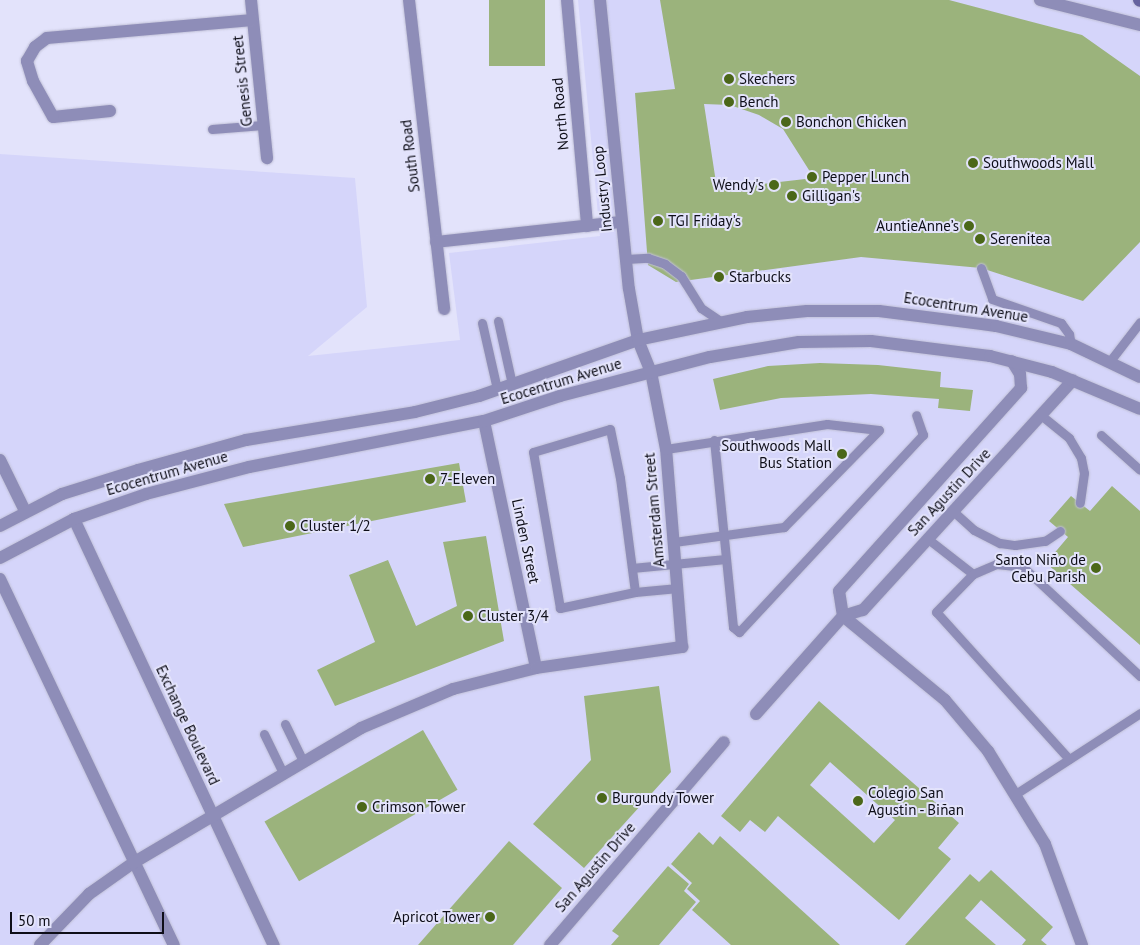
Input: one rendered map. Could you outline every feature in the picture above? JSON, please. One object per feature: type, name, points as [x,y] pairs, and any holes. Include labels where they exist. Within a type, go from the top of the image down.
[{"type":"street","name":"Genesis Street","points":[[251,0],[267,158]]},
{"type":"street","name":"South Road","points":[[408,0],[444,309]]},
{"type":"street","name":"North Road","points":[[567,0],[586,226]]},
{"type":"street","name":"Industry Loop","points":[[600,0],[626,259],[638,340],[651,372]]},
{"type":"street","points":[[1040,0],[1140,25]]},
{"type":"street","points":[[110,111],[53,117],[33,81],[27,61],[35,47],[48,38],[252,20]]},
{"type":"street","points":[[436,242],[621,222]]},
{"type":"street","name":"Ecocentrum Avenue","points":[[0,526],[24,512],[70,492],[246,440],[416,412],[497,389],[638,340],[722,322],[807,311],[879,311],[996,326],[1071,344],[1110,360],[1140,377]]},
{"type":"street","name":"Ecocentrum Avenue","points":[[0,558],[74,519],[146,494],[249,466],[484,421],[560,396],[754,348],[831,341],[924,346],[1012,360],[1073,380],[1140,409]]},
{"type":"street","name":"San Agustin Drive","points":[[843,616],[839,591],[1021,388],[1020,374],[1012,360]]},
{"type":"street","name":"Amsterdam Street","points":[[536,668],[682,647],[666,449],[651,372]]},
{"type":"street","name":"San Agustin Drive","points":[[756,714],[843,616],[863,610],[1073,380]]},
{"type":"street","name":"Linden Street","points":[[484,421],[536,668]]},
{"type":"street","points":[[0,460],[24,512]]},
{"type":"street","name":"Exchange Boulevard","points":[[74,519],[274,945]]},
{"type":"street","points":[[0,579],[133,864],[174,945]]},
{"type":"street","points":[[843,616],[946,700],[988,751],[1017,793],[1045,844],[1082,945]]},
{"type":"street","points":[[40,945],[89,894],[133,864],[303,761],[397,711],[453,689],[536,668]]},
{"type":"street","name":"San Agustin Drive","points":[[550,945],[724,742]]},
{"type":"lane","points":[[212,128],[263,124]]},
{"type":"lane","points":[[626,259],[648,258],[665,264],[681,276],[700,308],[722,322]]},
{"type":"lane","points":[[981,268],[992,300],[1061,323],[1069,334],[1071,344]]},
{"type":"lane","points":[[498,321],[512,384]]},
{"type":"lane","points":[[1110,360],[1140,322]]},
{"type":"lane","points":[[482,323],[497,389]]},
{"type":"lane","points":[[714,440],[733,627],[739,632],[923,434],[916,414]]},
{"type":"lane","points":[[1042,416],[1069,438],[1081,458],[1084,472],[1080,503]]},
{"type":"lane","points":[[666,449],[714,440],[827,424],[879,430],[784,527],[724,537],[674,542]]},
{"type":"lane","points":[[635,592],[610,429],[533,452],[560,608],[635,592],[678,588]]},
{"type":"lane","points":[[1102,435],[1140,470]]},
{"type":"lane","points":[[954,512],[974,530],[1000,543],[1015,545],[1045,541],[1060,531]]},
{"type":"lane","points":[[928,539],[973,574]]},
{"type":"lane","points":[[632,568],[726,558]]},
{"type":"lane","points":[[1069,759],[936,612],[973,574],[996,564],[1023,567],[1140,676]]},
{"type":"lane","points":[[1017,793],[1140,713]]},
{"type":"lane","points":[[285,724],[303,761]]},
{"type":"lane","points":[[264,734],[283,773]]},
{"type":"shaded area","points":[[578,0],[1140,0],[1140,945],[0,945],[0,154],[355,178],[367,307],[308,356],[460,340],[449,253],[600,236]]},
{"type":"building","points":[[489,0],[545,0],[545,66],[489,66]]},
{"type":"building","name":"Southwoods Mall","points":[[660,0],[949,0],[1082,35],[1140,76],[1140,242],[1083,301],[981,268],[861,257],[676,282],[648,265],[635,93],[675,89]],"holes":[[[704,104],[730,105],[759,115],[783,129],[814,178],[717,189]]]},
{"type":"building","points":[[820,363],[878,365],[941,372],[940,387],[973,390],[970,411],[938,408],[939,399],[871,394],[781,398],[720,410],[713,379],[768,366]]},
{"type":"building","name":"Cluster 1/2","points":[[459,463],[466,502],[243,547],[224,504]]},
{"type":"building","name":"Santo Niño de Cebu Parish","points":[[1112,486],[1140,511],[1140,645],[1046,563],[1068,537],[1049,521],[1071,496],[1090,511]]},
{"type":"building","name":"Cluster 3/4","points":[[486,536],[504,641],[335,706],[317,670],[375,642],[349,575],[388,560],[416,626],[457,606],[443,542]]},
{"type":"building","name":"Burgundy Tower","points":[[659,686],[671,772],[584,868],[533,824],[591,760],[584,696]]},
{"type":"building","points":[[819,701],[959,823],[938,848],[951,859],[899,920],[778,816],[765,832],[750,820],[740,832],[721,816]],"holes":[[[830,762],[895,820],[874,843],[810,785]]]},
{"type":"building","name":"Crimson Tower","points":[[423,730],[457,790],[299,881],[265,822]]},
{"type":"building","points":[[699,832],[713,845],[720,836],[840,945],[731,945],[692,910],[700,901],[687,889],[692,883],[671,864]]},
{"type":"building","name":"Apricot Tower","points":[[509,841],[562,888],[513,945],[418,945]]},
{"type":"building","points":[[668,866],[689,884],[684,891],[696,902],[659,945],[611,945],[619,936],[612,931]]},
{"type":"building","points":[[991,870],[1053,927],[1041,940],[1047,945],[1022,945],[1026,940],[981,900],[965,918],[996,945],[905,945],[970,874],[979,882]]},
{"type":"place","name":"Skechers","points":[[729,79]]},
{"type":"place","name":"Bench","points":[[729,102]]},
{"type":"place","name":"Bonchon Chicken","points":[[786,122]]},
{"type":"place","name":"Southwoods Mall","points":[[973,163]]},
{"type":"place","name":"Pepper Lunch","points":[[812,177]]},
{"type":"place","name":"Wendy's","points":[[774,185]]},
{"type":"place","name":"Gilligan's","points":[[792,196]]},
{"type":"place","name":"TGI Friday's","points":[[658,221]]},
{"type":"place","name":"AuntieAnne’s","points":[[969,226]]},
{"type":"place","name":"Serenitea","points":[[980,239]]},
{"type":"place","name":"Starbucks","points":[[719,277]]},
{"type":"place","name":"Southwoods Mall Bus Station","points":[[842,454]]},
{"type":"place","name":"7-Eleven","points":[[430,479]]},
{"type":"place","name":"Cluster 1/2","points":[[290,526]]},
{"type":"place","name":"Santo Niño de Cebu Parish","points":[[1096,568]]},
{"type":"place","name":"Cluster 3/4","points":[[468,616]]},
{"type":"place","name":"Burgundy Tower","points":[[602,798]]},
{"type":"place","name":"Colegio San Agustin - Biñan","points":[[858,801]]},
{"type":"place","name":"Crimson Tower","points":[[362,807]]},
{"type":"place","name":"Apricot Tower","points":[[490,917]]}]
